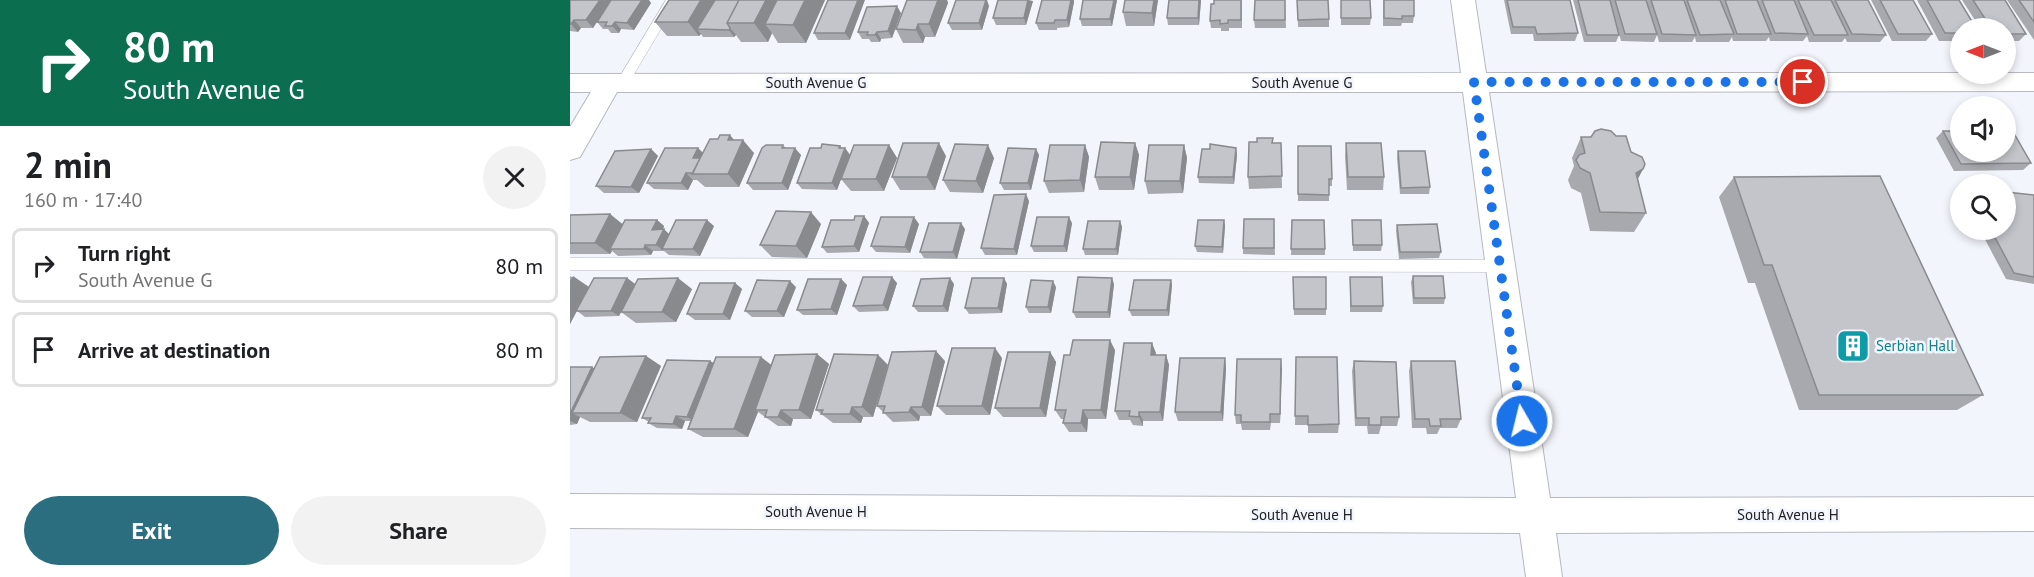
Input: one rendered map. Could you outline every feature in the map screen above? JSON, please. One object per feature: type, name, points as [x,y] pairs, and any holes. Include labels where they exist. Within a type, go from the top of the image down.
[{"type":"street","points":[[1463,0],[1544,577]]},
{"type":"street","name":"South Avenue G","points":[[570,83],[2034,82]]},
{"type":"street","points":[[570,150],[616,83]]},
{"type":"street","name":"South Avenue H","points":[[570,511],[1535,516],[2034,514]]},
{"type":"lane","points":[[616,83],[672,0]]},
{"type":"lane","points":[[570,264],[1500,266]]},
{"type":"building","points":[[570,0],[600,0],[586,20],[574,20],[570,24]]},
{"type":"building","points":[[611,0],[642,0],[627,23],[615,22],[612,26],[605,26],[607,22],[597,22]]},
{"type":"building","points":[[669,0],[701,0],[688,22],[655,22]]},
{"type":"building","points":[[715,0],[739,0],[727,23],[729,30],[697,29]]},
{"type":"building","points":[[739,0],[766,0],[754,23],[727,23]]},
{"type":"building","points":[[777,0],[805,0],[793,25],[765,24]]},
{"type":"building","points":[[828,0],[858,0],[845,33],[814,33]]},
{"type":"building","points":[[907,0],[938,0],[929,24],[918,24],[916,30],[896,29]]},
{"type":"building","points":[[956,0],[986,0],[979,23],[948,23]]},
{"type":"building","points":[[998,0],[1028,0],[1024,18],[993,18]]},
{"type":"building","points":[[1042,0],[1071,0],[1067,20],[1036,23]]},
{"type":"building","points":[[1083,0],[1114,0],[1110,19],[1080,19]]},
{"type":"building","points":[[1125,0],[1154,0],[1152,13],[1123,12]]},
{"type":"building","points":[[1169,0],[1199,0],[1198,18],[1167,18]]},
{"type":"building","points":[[1214,0],[1241,0],[1241,20],[1228,20],[1228,23],[1220,24],[1220,20],[1210,21],[1211,4],[1214,4]]},
{"type":"building","points":[[1255,0],[1285,0],[1285,20],[1254,20]]},
{"type":"building","points":[[1297,0],[1328,0],[1329,19],[1298,20]]},
{"type":"building","points":[[1341,0],[1370,0],[1371,18],[1341,18]]},
{"type":"building","points":[[1384,0],[1414,0],[1414,16],[1402,16],[1402,19],[1384,18]]},
{"type":"building","points":[[1507,0],[1570,0],[1578,33],[1537,34],[1535,27],[1513,27]]},
{"type":"building","points":[[1578,0],[1610,0],[1619,35],[1587,35]]},
{"type":"building","points":[[1615,0],[1646,0],[1657,34],[1625,34]]},
{"type":"building","points":[[1651,0],[1684,0],[1696,35],[1662,34]]},
{"type":"building","points":[[1687,0],[1720,0],[1734,34],[1700,35]]},
{"type":"building","points":[[1725,0],[1757,0],[1771,34],[1737,34]]},
{"type":"building","points":[[1762,0],[1794,0],[1808,34],[1775,33]]},
{"type":"building","points":[[1798,0],[1831,0],[1848,35],[1814,35]]},
{"type":"building","points":[[1835,0],[1868,0],[1886,35],[1852,34]]},
{"type":"building","points":[[1880,0],[1913,0],[1932,34],[1898,34]]},
{"type":"building","points":[[1927,0],[1959,0],[1970,18],[1950,18],[1950,33],[1945,33]]},
{"type":"building","points":[[1973,0],[2005,0],[2026,34],[2016,34],[2016,18],[1985,18]]},
{"type":"building","points":[[2019,0],[2034,0],[2034,22]]},
{"type":"building","points":[[897,6],[888,31],[877,32],[875,35],[858,32],[867,7]]},
{"type":"building","points":[[1601,129],[1611,131],[1616,136],[1626,136],[1631,152],[1642,157],[1645,164],[1643,169],[1636,173],[1646,213],[1600,212],[1590,173],[1580,168],[1576,160],[1579,155],[1585,153],[1581,137],[1591,137],[1595,131]]},
{"type":"building","points":[[1943,131],[1950,131],[1950,144]]},
{"type":"building","points":[[720,135],[730,135],[728,140],[743,140],[728,174],[692,174],[710,139],[718,139]]},
{"type":"building","points":[[2016,137],[2031,163],[1961,164],[1960,162],[2016,162]]},
{"type":"building","points":[[1257,138],[1273,138],[1272,143],[1281,143],[1282,176],[1248,177],[1249,142],[1257,142]]},
{"type":"building","points":[[1101,142],[1135,143],[1130,177],[1095,177]]},
{"type":"building","points":[[903,143],[939,143],[927,177],[892,177]]},
{"type":"building","points":[[1346,143],[1381,143],[1384,177],[1348,177]]},
{"type":"building","points":[[822,144],[845,148],[832,183],[797,183],[810,148],[821,148]]},
{"type":"building","points":[[955,144],[988,145],[976,181],[943,180]]},
{"type":"building","points":[[1210,144],[1236,148],[1233,177],[1198,177],[1202,149],[1210,149]]},
{"type":"building","points":[[766,145],[795,148],[782,183],[747,183],[762,148]]},
{"type":"building","points":[[854,145],[889,145],[876,179],[841,179]]},
{"type":"building","points":[[1050,145],[1085,145],[1080,180],[1044,181]]},
{"type":"building","points":[[1149,145],[1184,145],[1180,181],[1145,181]]},
{"type":"building","points":[[1298,146],[1331,146],[1332,179],[1329,179],[1329,195],[1298,194]]},
{"type":"building","points":[[665,148],[698,148],[693,158],[700,158],[693,173],[686,173],[681,183],[647,183]]},
{"type":"building","points":[[1008,148],[1036,149],[1028,183],[1000,183]]},
{"type":"building","points":[[651,149],[631,187],[596,186],[615,151]]},
{"type":"building","points":[[1398,151],[1425,151],[1430,187],[1401,188]]},
{"type":"building","name":"Serbian Hall","points":[[1880,176],[1983,395],[1819,395],[1772,265],[1764,265],[1734,177]]},
{"type":"building","points":[[2016,193],[2034,195],[2034,277],[2014,273],[1996,240],[2016,240]]},
{"type":"building","points":[[1026,194],[1014,249],[981,248],[994,195]]},
{"type":"building","points":[[776,211],[811,212],[796,246],[760,245]]},
{"type":"building","points":[[610,214],[595,243],[570,243],[570,215]]},
{"type":"building","points":[[855,216],[864,216],[854,246],[822,247],[831,220],[854,220]]},
{"type":"building","points":[[881,217],[914,217],[905,247],[871,246]]},
{"type":"building","points":[[1037,217],[1069,217],[1064,246],[1031,246]]},
{"type":"building","points":[[1244,219],[1274,219],[1274,248],[1243,248]]},
{"type":"building","points":[[625,220],[657,220],[652,230],[664,229],[656,245],[645,245],[644,249],[610,249]]},
{"type":"building","points":[[676,220],[707,220],[693,249],[662,249]]},
{"type":"building","points":[[1198,220],[1224,220],[1222,247],[1195,246]]},
{"type":"building","points":[[1292,220],[1324,220],[1325,249],[1291,249]]},
{"type":"building","points":[[1352,220],[1381,220],[1382,245],[1353,245]]},
{"type":"building","points":[[1088,221],[1120,221],[1116,249],[1083,249]]},
{"type":"building","points":[[929,223],[961,223],[953,252],[920,252]]},
{"type":"building","points":[[1437,224],[1441,252],[1400,252],[1397,225]]},
{"type":"building","points":[[1413,276],[1443,276],[1445,298],[1414,298]]},
{"type":"building","points":[[863,277],[892,277],[883,305],[853,306]]},
{"type":"building","points":[[1078,277],[1112,278],[1108,312],[1073,312]]},
{"type":"building","points":[[1293,277],[1326,277],[1326,309],[1294,309]]},
{"type":"building","points":[[1350,277],[1382,277],[1383,306],[1351,306]]},
{"type":"building","points":[[594,278],[627,278],[611,311],[576,311]]},
{"type":"building","points":[[678,278],[662,312],[621,312],[638,279]]},
{"type":"building","points":[[950,278],[943,306],[913,306],[921,279]]},
{"type":"building","points":[[972,278],[1004,278],[998,308],[965,308]]},
{"type":"building","points":[[808,279],[841,279],[831,309],[797,310]]},
{"type":"building","points":[[757,280],[790,281],[777,311],[745,311]]},
{"type":"building","points":[[1031,280],[1053,281],[1048,307],[1026,307]]},
{"type":"building","points":[[1134,280],[1171,280],[1167,310],[1129,310]]},
{"type":"building","points":[[700,283],[735,283],[723,314],[687,314]]},
{"type":"building","points":[[1073,340],[1110,340],[1101,410],[1083,410],[1081,423],[1063,423],[1066,410],[1055,410],[1064,355],[1070,355]]},
{"type":"building","points":[[1124,343],[1152,343],[1151,355],[1166,355],[1160,412],[1139,412],[1139,417],[1129,416],[1130,411],[1115,411]]},
{"type":"building","points":[[952,348],[995,348],[982,406],[937,406]]},
{"type":"building","points":[[936,351],[922,407],[911,407],[909,412],[883,413],[885,406],[877,406],[892,352]]},
{"type":"building","points":[[1008,352],[1050,352],[1040,408],[995,408]]},
{"type":"building","points":[[817,354],[799,410],[781,410],[778,417],[765,417],[767,410],[755,410],[775,355]]},
{"type":"building","points":[[834,354],[878,355],[862,407],[852,407],[850,414],[821,414],[823,410],[816,410]]},
{"type":"building","points":[[646,356],[620,413],[572,413],[600,357]]},
{"type":"building","points":[[716,357],[761,357],[734,429],[688,429]]},
{"type":"building","points":[[1296,357],[1337,357],[1339,424],[1308,425],[1308,416],[1295,416]]},
{"type":"building","points":[[1180,358],[1225,358],[1221,412],[1175,412]]},
{"type":"building","points":[[1237,359],[1281,359],[1280,414],[1270,414],[1270,422],[1241,422],[1241,415],[1235,415]]},
{"type":"building","points":[[667,360],[710,361],[687,417],[676,416],[673,424],[648,423],[651,418],[642,418]]},
{"type":"building","points":[[1354,361],[1396,362],[1399,417],[1381,417],[1381,425],[1369,425],[1369,418],[1356,418]]},
{"type":"building","points":[[1411,361],[1455,361],[1461,419],[1440,419],[1441,426],[1430,426],[1429,419],[1415,419]]},
{"type":"building","points":[[570,367],[592,367],[570,414]]},
{"type":"place","name":"Serbian Hall","points":[[1853,346]]},
{"type":"route","points":[[1522,421],[1474,82],[1803,82]]}]
